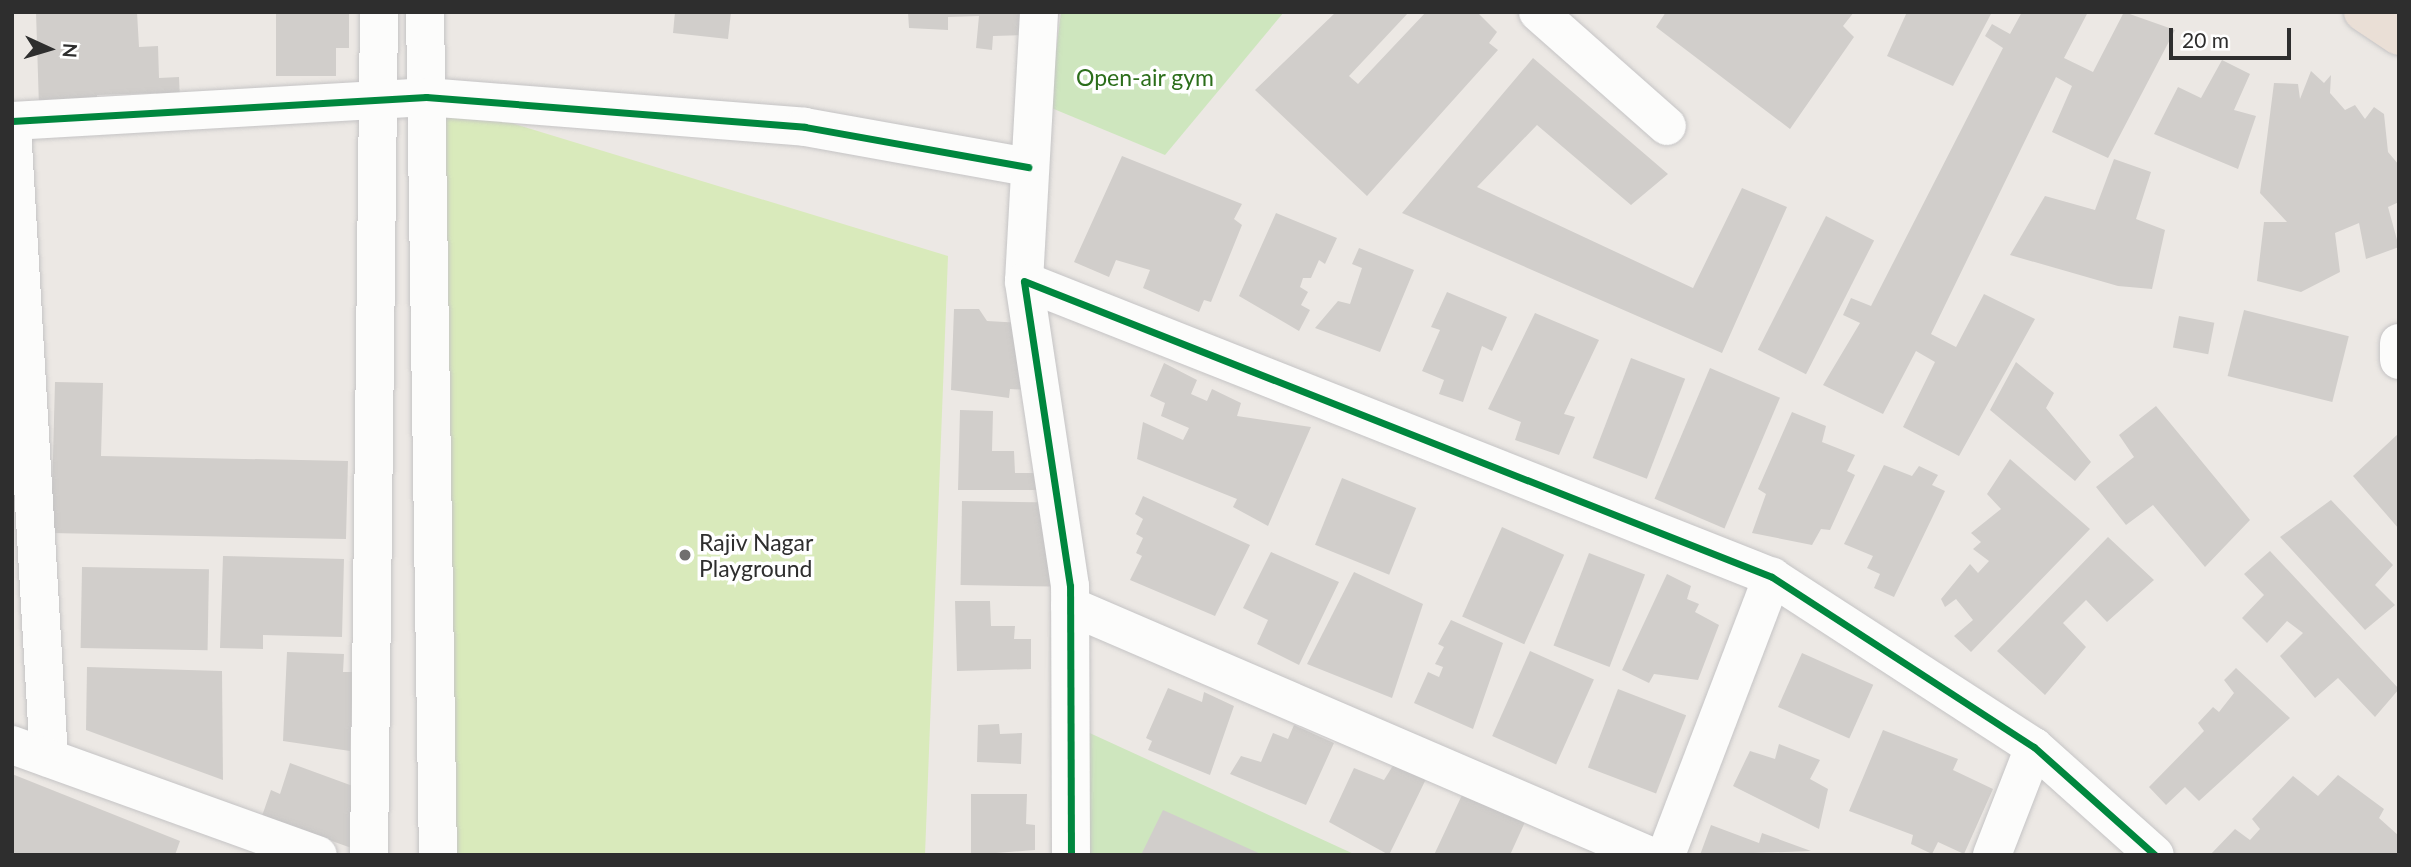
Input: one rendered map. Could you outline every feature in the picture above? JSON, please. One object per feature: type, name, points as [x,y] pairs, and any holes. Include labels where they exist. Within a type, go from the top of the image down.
[{"type":"highway","points":[[2363,12],[2399,36]]},
{"type":"street","points":[[369,855],[382,99],[379,12]]},
{"type":"street","points":[[425,12],[438,855]]},
{"type":"street","points":[[1040,12],[1028,167],[1024,281],[1070,606],[1071,855]]},
{"type":"street","points":[[1538,12],[1667,126]]},
{"type":"street","points":[[12,121],[426,97],[805,127],[1028,167]]},
{"type":"street","points":[[12,128],[49,758]]},
{"type":"street","points":[[1024,281],[1772,577],[2035,747],[2155,855]]},
{"type":"street","points":[[2399,343],[2399,360]]},
{"type":"street","points":[[1666,855],[1772,577]]},
{"type":"street","points":[[1070,606],[1648,855]]},
{"type":"street","points":[[12,745],[318,855]]},
{"type":"street","points":[[1992,855],[2035,747]]},
{"type":"green space","name":"Open-air gym","points":[[1061,12],[1284,12],[1165,155],[1049,107]]},
{"type":"green space","name":"Rajiv Nagar Playground","points":[[426,97],[948,256],[925,855],[438,855]]},
{"type":"green space","points":[[1070,724],[1356,855],[1071,855]]},
{"type":"building","points":[[36,12],[137,12],[139,47],[158,46],[159,78],[179,77],[180,101],[156,103],[156,93],[97,95],[98,105],[39,107]]},
{"type":"building","points":[[276,12],[349,12],[349,48],[336,48],[336,76],[276,76]]},
{"type":"building","points":[[675,12],[731,12],[728,39],[673,33]]},
{"type":"building","points":[[908,12],[1023,12],[1022,35],[993,36],[992,50],[976,48],[979,16],[948,17],[948,30],[909,28]]},
{"type":"building","points":[[1336,12],[1409,12],[1349,76],[1358,84],[1426,12],[1477,12],[1497,32],[1489,43],[1498,50],[1367,196],[1255,90]]},
{"type":"building","points":[[1666,12],[1854,12],[1843,26],[1854,37],[1790,129],[1656,27]]},
{"type":"building","points":[[1907,12],[1992,12],[1953,86],[1887,56]]},
{"type":"building","points":[[2022,12],[2088,12],[2064,58],[2093,72],[2124,12],[2175,30],[2108,158],[2052,132],[2072,86],[2056,77],[1931,334],[1956,347],[1984,294],[2035,319],[1959,456],[1903,427],[1935,362],[1916,351],[1883,414],[1823,385],[1860,323],[1843,315],[1851,298],[1871,306],[2003,48],[1985,36],[1992,24],[2010,34]]},
{"type":"building","points":[[1533,58],[1668,174],[1631,205],[1537,125],[1477,187],[1693,288],[1742,188],[1787,207],[1722,353],[1402,213]]},
{"type":"building","points":[[2222,60],[2250,74],[2234,110],[2256,116],[2238,169],[2154,134],[2178,87],[2201,98]]},
{"type":"building","points":[[2311,71],[2324,83],[2331,75],[2330,93],[2345,110],[2355,105],[2365,119],[2374,107],[2384,114],[2388,152],[2399,165],[2399,202],[2388,207],[2399,247],[2366,259],[2359,223],[2335,233],[2340,272],[2301,292],[2257,281],[2264,222],[2287,222],[2260,193],[2274,83],[2298,84],[2300,99]]},
{"type":"building","points":[[1122,156],[1242,204],[1234,219],[1242,225],[1211,302],[1204,300],[1199,312],[1143,288],[1150,270],[1116,260],[1109,277],[1074,262]]},
{"type":"building","points":[[2114,159],[2151,172],[2136,219],[2165,230],[2152,289],[2118,286],[2010,255],[2045,196],[2095,210]]},
{"type":"building","points":[[1276,213],[1337,238],[1325,264],[1319,260],[1311,278],[1303,278],[1300,287],[1308,292],[1301,305],[1310,310],[1299,331],[1239,296]]},
{"type":"building","points":[[1826,216],[1874,241],[1806,374],[1758,350]]},
{"type":"building","points":[[1359,248],[1414,270],[1380,352],[1315,328],[1338,301],[1350,304],[1362,268],[1352,264]]},
{"type":"building","points":[[1447,292],[1507,317],[1492,351],[1482,346],[1463,402],[1439,394],[1444,380],[1422,371],[1440,330],[1431,327]]},
{"type":"building","points":[[954,309],[979,309],[987,321],[1022,323],[1030,390],[1010,389],[1009,398],[951,390]]},
{"type":"building","points":[[2244,310],[2349,336],[2332,402],[2228,376]]},
{"type":"building","points":[[1535,313],[1599,340],[1564,414],[1575,417],[1559,455],[1515,440],[1521,422],[1488,409]]},
{"type":"building","points":[[2179,316],[2214,323],[2208,354],[2173,347]]},
{"type":"building","points":[[1631,358],[1685,379],[1647,479],[1593,458]]},
{"type":"building","points":[[2016,362],[2054,393],[2046,408],[2091,462],[2075,481],[1990,410]]},
{"type":"building","points":[[1164,363],[1197,380],[1191,394],[1207,401],[1212,389],[1241,403],[1237,416],[1311,427],[1268,526],[1233,507],[1237,499],[1137,459],[1143,422],[1183,440],[1189,428],[1161,416],[1165,403],[1150,396]]},
{"type":"building","points":[[1710,368],[1780,398],[1724,528],[1655,499]]},
{"type":"building","points":[[55,382],[103,383],[101,456],[348,461],[346,539],[51,533]]},
{"type":"building","points":[[2156,406],[2250,520],[2205,567],[2153,505],[2126,525],[2096,487],[2134,457],[2119,435]]},
{"type":"building","points":[[960,410],[993,411],[992,451],[1014,451],[1015,473],[1038,473],[1038,490],[958,490]]},
{"type":"building","points":[[1792,412],[1826,426],[1822,442],[1855,455],[1847,471],[1855,475],[1830,530],[1821,529],[1812,545],[1752,533],[1766,494],[1758,489]]},
{"type":"building","points":[[2399,433],[2399,529],[2353,476]]},
{"type":"building","points":[[2010,459],[2090,529],[1971,652],[1954,636],[1973,620],[1956,599],[1945,607],[1941,599],[1970,564],[1978,573],[1989,561],[1973,549],[1981,542],[1971,533],[2001,509],[1987,494]]},
{"type":"building","points":[[1884,465],[1912,476],[1919,466],[1938,475],[1932,485],[1945,491],[1894,597],[1874,588],[1880,574],[1867,568],[1873,556],[1844,544]]},
{"type":"building","points":[[1342,478],[1416,508],[1389,575],[1315,545]]},
{"type":"building","points":[[1143,496],[1250,545],[1215,616],[1130,580],[1142,556],[1136,553],[1143,538],[1136,534],[1143,519],[1135,514]]},
{"type":"building","points":[[2331,500],[2393,565],[2375,585],[2395,605],[2365,630],[2280,537]]},
{"type":"building","points":[[962,501],[1054,503],[1053,587],[961,585]]},
{"type":"building","points":[[1502,527],[1564,555],[1524,644],[1462,617]]},
{"type":"building","points":[[2108,537],[2154,580],[2107,622],[2086,600],[2063,623],[2086,647],[2045,695],[1997,651]]},
{"type":"building","points":[[2270,551],[2399,689],[2375,717],[2338,678],[2315,698],[2280,656],[2303,633],[2287,621],[2267,643],[2242,618],[2264,595],[2244,574]]},
{"type":"building","points":[[1271,552],[1339,582],[1299,665],[1257,644],[1268,620],[1243,608]]},
{"type":"building","points":[[1589,553],[1645,575],[1610,667],[1554,645]]},
{"type":"building","points":[[223,556],[344,559],[342,637],[263,635],[263,649],[220,648]]},
{"type":"building","points":[[82,567],[209,569],[208,650],[81,648]]},
{"type":"building","points":[[1354,572],[1423,604],[1392,698],[1307,664]]},
{"type":"building","points":[[1667,574],[1691,586],[1687,599],[1699,604],[1695,612],[1719,625],[1698,680],[1654,674],[1649,683],[1622,670]]},
{"type":"building","points":[[955,601],[990,601],[991,626],[1015,626],[1014,639],[1031,639],[1031,669],[957,671]]},
{"type":"building","points":[[1451,620],[1503,643],[1473,729],[1414,703],[1428,672],[1439,677],[1443,667],[1435,664],[1444,647],[1438,644]]},
{"type":"building","points":[[1530,651],[1594,679],[1556,764],[1492,736]]},
{"type":"building","points":[[287,652],[344,654],[343,672],[353,672],[350,751],[283,741]]},
{"type":"building","points":[[1802,653],[1873,685],[1849,739],[1778,707]]},
{"type":"building","points":[[87,667],[222,671],[223,780],[86,730]]},
{"type":"building","points":[[2236,668],[2290,718],[2199,801],[2185,787],[2166,805],[2149,787],[2204,731],[2198,723],[2213,707],[2219,712],[2234,693],[2224,680]]},
{"type":"building","points":[[1168,688],[1202,702],[1204,692],[1234,706],[1210,775],[1148,750],[1152,741],[1146,738]]},
{"type":"building","points":[[1618,689],[1686,715],[1656,794],[1588,767]]},
{"type":"building","points":[[999,724],[1000,734],[1022,733],[1021,764],[977,762],[978,725]]},
{"type":"building","points":[[1294,725],[1334,743],[1306,805],[1230,774],[1241,756],[1261,762],[1273,733],[1288,739]]},
{"type":"building","points":[[1883,730],[1958,759],[1953,770],[1993,789],[1964,854],[1938,842],[1932,854],[1911,844],[1913,835],[1849,811]]},
{"type":"building","points":[[1779,744],[1820,760],[1810,779],[1828,789],[1819,829],[1733,786],[1750,751],[1775,759]]},
{"type":"building","points":[[290,763],[361,789],[357,850],[262,816],[271,790],[280,794]]},
{"type":"building","points":[[1394,764],[1426,779],[1389,855],[1329,822],[1354,768],[1384,780]]},
{"type":"building","points":[[12,774],[180,841],[175,855],[12,855]]},
{"type":"building","points":[[2338,775],[2384,809],[2379,818],[2399,836],[2399,855],[2210,855],[2235,829],[2250,840],[2260,829],[2252,819],[2293,776],[2318,796]]},
{"type":"building","points":[[971,794],[1027,794],[1026,824],[1035,825],[1035,850],[971,855]]},
{"type":"building","points":[[1462,795],[1525,822],[1510,855],[1434,855]]},
{"type":"building","points":[[1163,810],[1263,855],[1141,855]]},
{"type":"building","points":[[1711,825],[1759,843],[1762,833],[1811,851],[1700,855]]},
{"type":"cycle path","points":[[12,121],[426,97],[805,127],[1028,167]]},
{"type":"cycle path","points":[[1071,855],[1070,586],[1024,281],[1772,577],[2034,747],[2155,855]]},
{"type":"place","name":"Rajiv Nagar Playground","points":[[685,555]]}]
